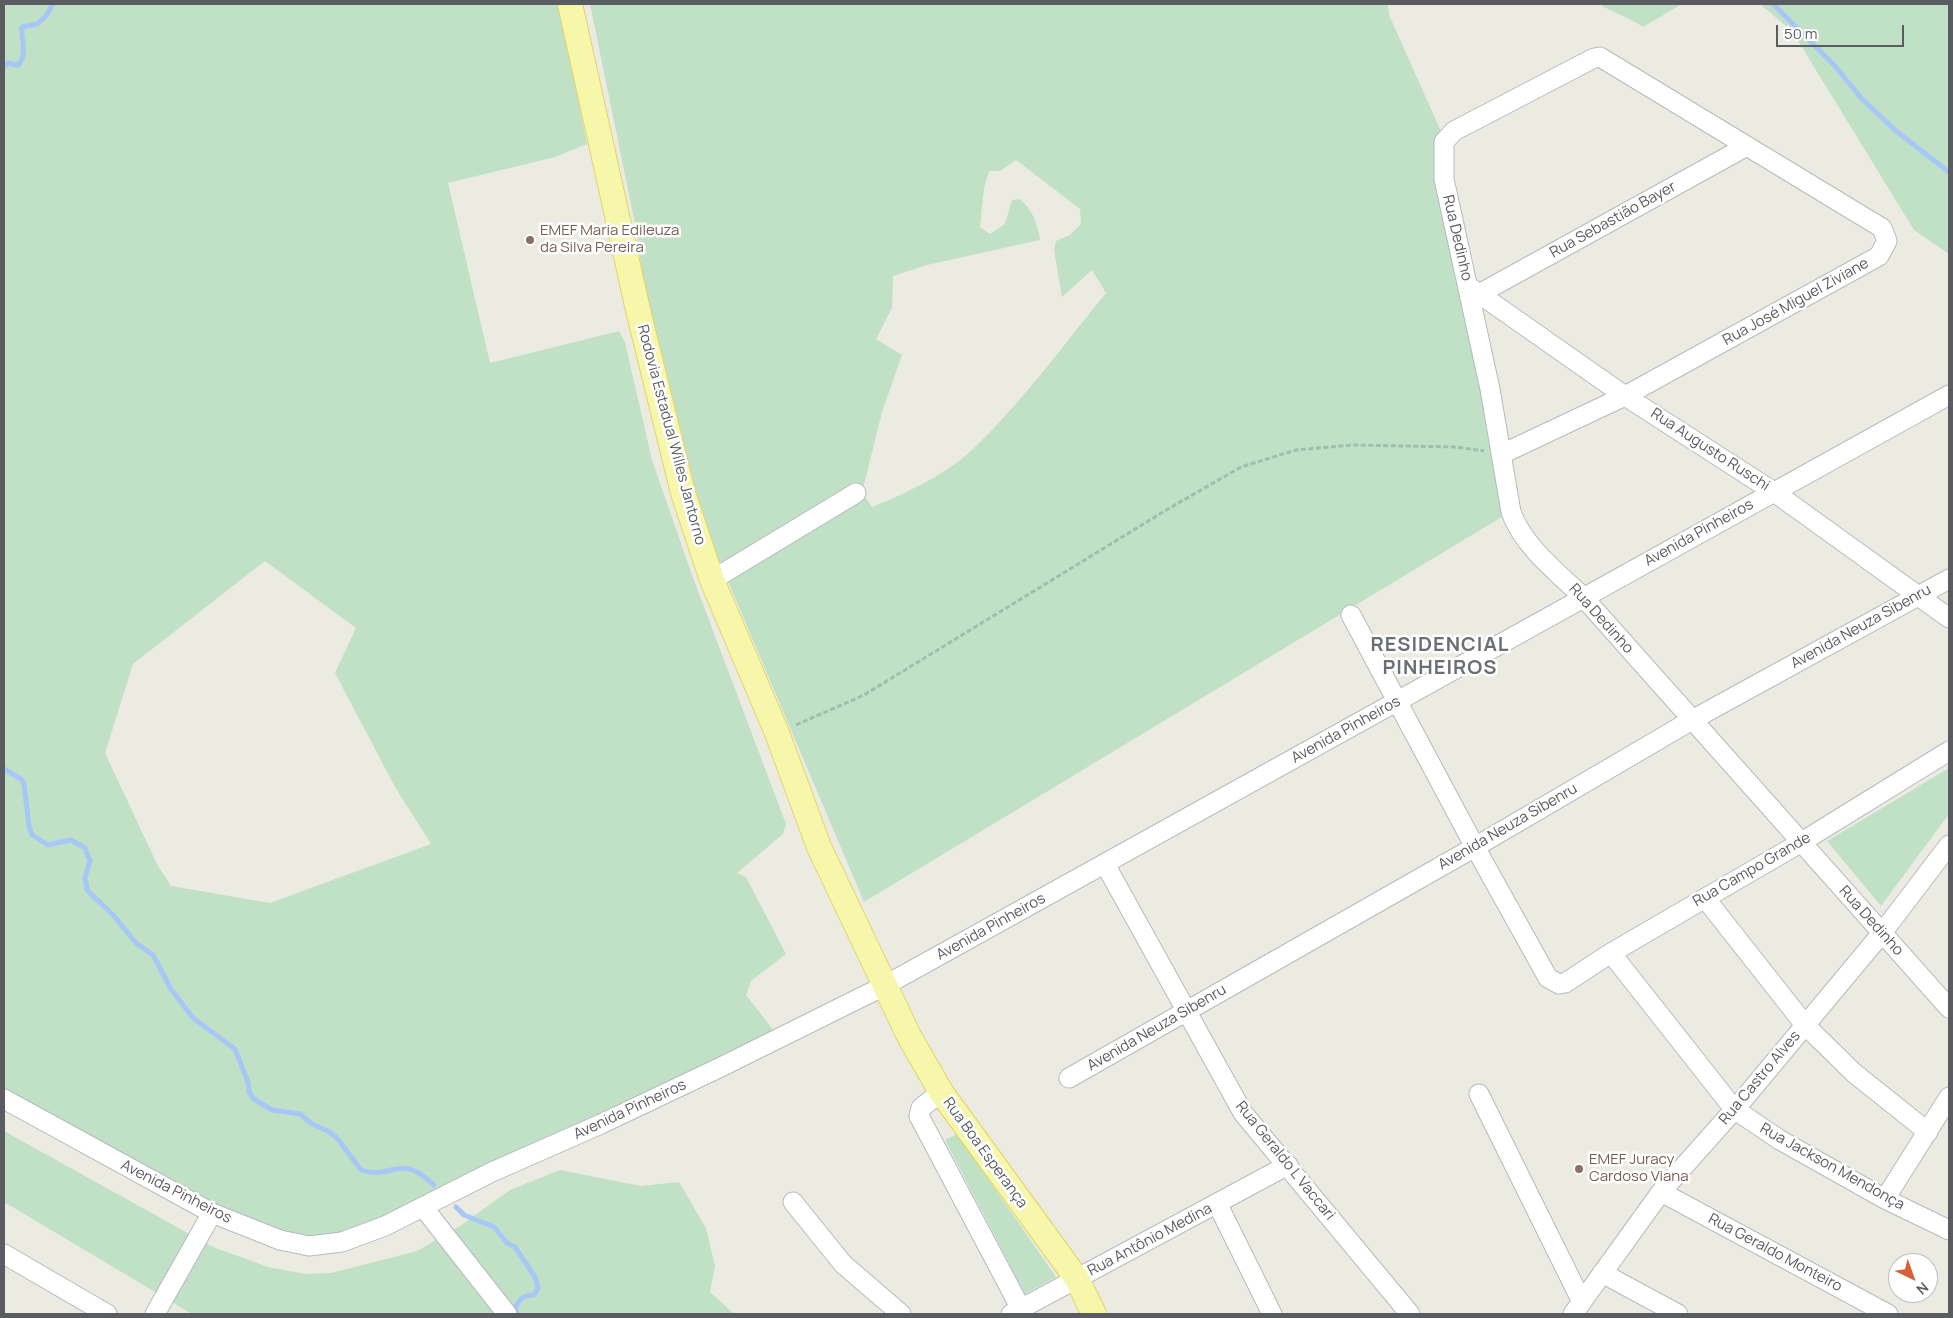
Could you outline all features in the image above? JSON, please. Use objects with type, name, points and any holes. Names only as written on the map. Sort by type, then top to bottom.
[{"type":"main road","name":"Rodovia Estadual Willes Jantorno","points":[[570,4],[638,310],[683,493],[712,580],[777,733],[819,847],[884,986]]},
{"type":"main road","name":"Rua Boa Esperança","points":[[884,986],[941,1092],[1077,1279],[1094,1314]]},
{"type":"street","name":"Rua José Miguel Ziviane","points":[[1446,138],[1454,131],[1594,58],[1606,59],[1882,228],[1887,241],[1885,249],[1879,256],[1625,396],[1502,454]]},
{"type":"street","name":"Rua Dedinho","points":[[1446,138],[1443,150],[1444,179],[1473,290],[1511,512],[1518,528],[1535,549],[1584,598],[1800,843],[1949,1008]]},
{"type":"street","name":"Rua Sebastião Bayer","points":[[1473,290],[1747,146]]},
{"type":"street","name":"Rua Augusto Ruschi","points":[[1473,290],[1625,396],[1774,492],[1949,618]]},
{"type":"street","name":"Avenida Pinheiros","points":[[4,1099],[212,1213],[280,1240],[309,1246],[342,1242],[385,1226],[492,1172],[601,1124],[884,986],[1949,395]]},
{"type":"street","points":[[712,580],[856,493]]},
{"type":"street","name":"Avenida Neuza Sibenru","points":[[1069,1078],[1475,848],[1692,720],[1949,579]]},
{"type":"street","points":[[1351,615],[1475,848]]},
{"type":"street","name":"Rua Campo Grande","points":[[1475,848],[1548,978],[1554,983],[1565,983],[1611,953],[1800,843],[1949,751]]},
{"type":"street","name":"Rua Castro Alves","points":[[1578,1308],[1661,1192],[1882,934],[1949,845]]},
{"type":"street","name":"Rua Geraldo L Vaccari","points":[[1105,864],[1243,1113],[1410,1314]]},
{"type":"street","points":[[1705,898],[1805,1025],[1854,1073],[1928,1132]]},
{"type":"street","name":"Rua Jackson Mendonça","points":[[1611,953],[1734,1109],[1780,1140],[1885,1199],[1949,1230]]},
{"type":"street","points":[[941,1092],[921,1108],[919,1116],[1016,1312]]},
{"type":"street","points":[[1479,1094],[1578,1308]]},
{"type":"street","points":[[1885,1199],[1949,1097]]},
{"type":"street","name":"Rua Antônio Medina","points":[[1016,1312],[1288,1165]]},
{"type":"street","name":"Rua Geraldo Monteiro","points":[[1661,1192],[1888,1314]]},
{"type":"street","points":[[793,1202],[843,1264],[901,1314]]},
{"type":"street","points":[[1217,1203],[1272,1314]]},
{"type":"street","points":[[423,1207],[507,1314]]},
{"type":"street","points":[[155,1314],[212,1213]]},
{"type":"street","points":[[4,1254],[107,1314]]},
{"type":"street","points":[[1602,1273],[1678,1314]]},
{"type":"path","points":[[777,733],[864,695],[1168,509],[1241,467],[1296,450],[1353,445],[1456,447],[1502,454]]},
{"type":"green space","points":[[4,4],[559,4],[587,144],[555,157],[448,183],[490,363],[619,331],[625,342],[652,460],[692,575],[786,824],[783,834],[737,873],[746,877],[786,954],[751,981],[746,995],[774,1031],[732,1050],[646,1100],[447,1201],[324,1240],[269,1231],[116,1160],[4,1094]],"holes":[[[265,561],[356,628],[335,673],[395,787],[431,844],[270,903],[171,886],[158,866],[105,753],[133,664]]]},
{"type":"green space","points":[[590,4],[1388,4],[1389,15],[1444,138],[1468,302],[1505,515],[864,902],[727,579],[718,573],[662,395],[634,219]],"holes":[[[1016,160],[1080,209],[1081,224],[1070,235],[1056,241],[1054,250],[1062,297],[1092,270],[1106,293],[1011,410],[966,456],[927,481],[899,496],[872,507],[862,493],[882,412],[902,355],[876,339],[892,308],[893,276],[927,265],[1040,240],[1034,217],[1020,199],[1012,200],[1005,224],[990,234],[980,227],[984,188],[989,171],[1000,171]]]},
{"type":"green space","points":[[1599,4],[1682,4],[1643,27]]},
{"type":"green space","points":[[1760,4],[1949,4],[1949,254],[1914,230],[1792,31]]},
{"type":"green space","points":[[1949,768],[1949,814],[1881,906],[1827,841]]},
{"type":"green space","points":[[4,1131],[213,1247],[268,1267],[306,1274],[331,1273],[417,1251],[460,1226],[510,1190],[560,1170],[641,1186],[679,1182],[706,1228],[715,1266],[710,1292],[734,1314],[192,1314],[4,1202]]},
{"type":"green space","points":[[957,1134],[1056,1277],[1025,1294],[945,1140]]},
{"type":"waterway","points":[[4,67],[7,63],[18,65],[21,61],[23,56],[22,27],[37,24],[46,16],[53,4]]},
{"type":"waterway","points":[[1773,4],[1834,65],[1862,99],[1896,131],[1949,172]]},
{"type":"waterway","points":[[4,769],[21,779],[24,784],[29,826],[32,835],[48,845],[71,840],[85,848],[90,861],[85,877],[87,890],[113,915],[136,943],[153,955],[171,989],[193,1018],[235,1049],[248,1082],[249,1092],[254,1099],[272,1110],[300,1114],[312,1124],[328,1131],[337,1138],[361,1170],[381,1172],[404,1168],[422,1175],[434,1185]]},
{"type":"waterway","points":[[456,1207],[464,1215],[494,1227],[507,1243],[515,1247],[535,1277],[538,1288],[534,1295],[525,1296],[519,1302],[515,1308],[517,1314]]},
{"type":"place","name":"EMEF Maria Edileuza da Silva Pereira","points":[[530,240]]},
{"type":"place","name":"EMEF Juracy Cardoso Viana","points":[[1579,1169]]},
{"type":"district","name":"RESIDENCIAL PINHEIROS","points":[[1440,656]]}]
